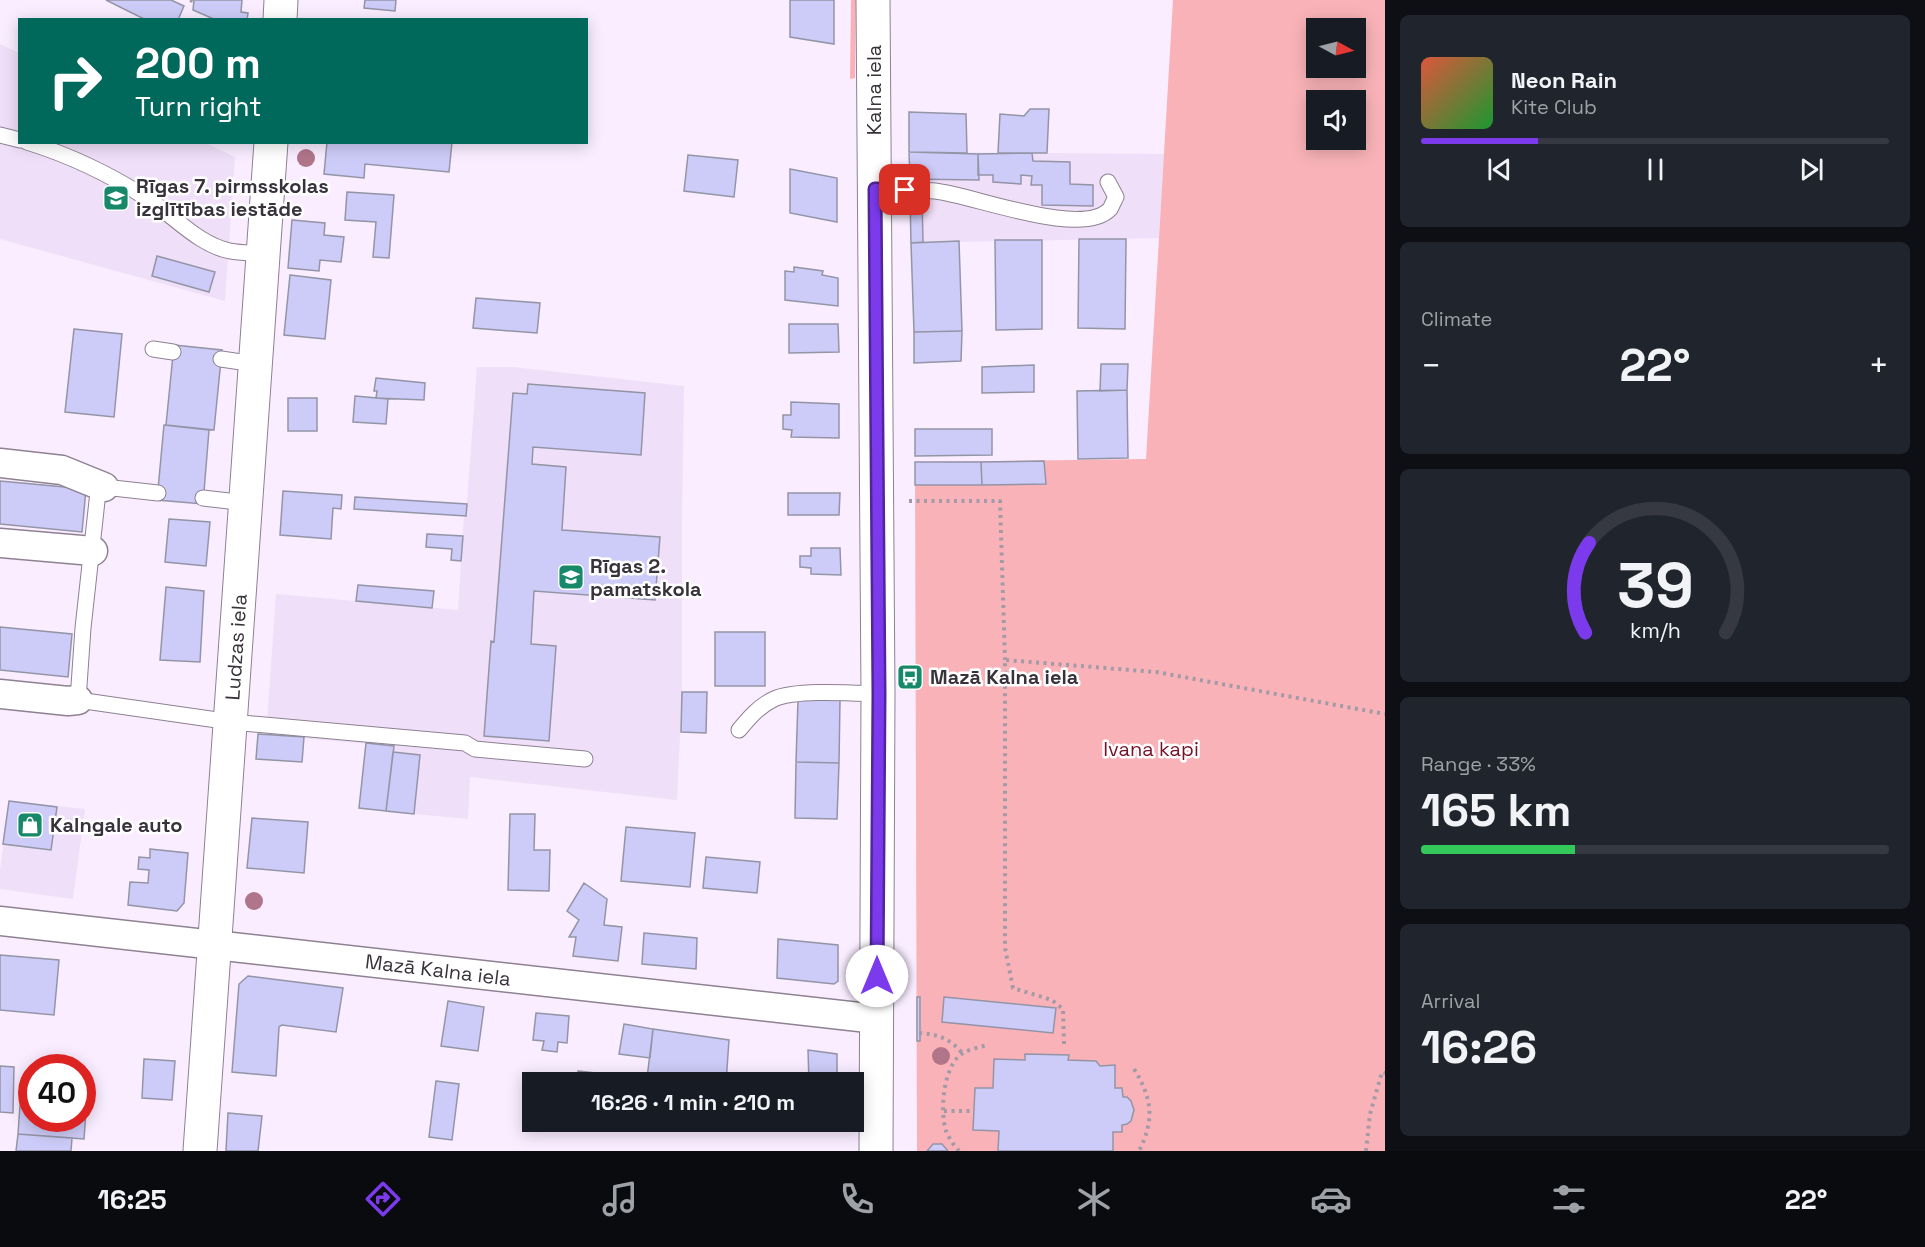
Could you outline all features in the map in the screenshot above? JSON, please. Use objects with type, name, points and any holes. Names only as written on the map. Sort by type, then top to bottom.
[{"type":"street","points":[[280,18],[281,0]]},
{"type":"street","name":"Kalna iela","points":[[873,0],[879,694],[876,1151]]},
{"type":"street","name":"Ludzas iela","points":[[200,1151],[271,144]]},
{"type":"street","points":[[0,463],[62,470],[104,487]]},
{"type":"street","points":[[0,543],[93,551]]},
{"type":"street","points":[[0,694],[78,700]]},
{"type":"street","name":"Mazā Kalna iela","points":[[0,921],[877,1019]]},
{"type":"lane","points":[[0,135],[18,140]]},
{"type":"lane","points":[[32,144],[78,161],[118,181],[150,200],[204,241],[229,250],[262,254]]},
{"type":"lane","points":[[875,189],[935,191],[969,197],[1053,219],[1077,220],[1096,217],[1109,210],[1116,197],[1108,182]]},
{"type":"lane","points":[[153,349],[173,352]]},
{"type":"lane","points":[[221,359],[255,364]]},
{"type":"lane","points":[[158,493],[104,487],[98,492],[83,628],[78,700],[231,722],[465,743],[475,749],[585,759]]},
{"type":"lane","points":[[204,498],[246,503]]},
{"type":"lane","points":[[739,730],[756,711],[775,698],[790,694],[879,694]]},
{"type":"path","points":[[909,501],[1000,501],[1005,660],[1005,948],[1013,988],[1052,1000],[1063,1009],[1064,1044]]},
{"type":"path","points":[[1005,660],[1156,672],[1385,714]]},
{"type":"path","points":[[917,1033],[935,1034],[944,1038],[955,1044],[963,1054]]},
{"type":"path","points":[[959,1151],[946,1132],[943,1096],[956,1059],[987,1045]]},
{"type":"path","points":[[1134,1069],[1146,1088],[1150,1114],[1146,1136],[1139,1151]]},
{"type":"path","points":[[1366,1151],[1370,1114],[1382,1072],[1385,1073]]},
{"type":"path","points":[[944,1111],[974,1112]]},
{"type":"shaded area","name":"Rīgas 7. pirmsskolas izglītības iestāde","points":[[0,44],[18,53],[18,144],[207,144],[235,157],[225,301],[0,239]]},
{"type":"shaded area","points":[[909,152],[1164,154],[1159,238],[911,243]]},
{"type":"shaded area","name":"Rīgas 2. pamatskola","points":[[477,367],[513,367],[684,386],[682,692],[677,800],[470,777],[468,819],[414,814],[420,755],[393,752],[393,746],[266,735],[276,594],[458,610]]},
{"type":"shaded area","points":[[9,801],[85,809],[73,899],[0,889],[0,871]]},
{"type":"green space","points":[[851,0],[856,0],[855,78],[850,79]]},
{"type":"green space","name":"Ivana kapi","points":[[1173,0],[1385,0],[1385,1151],[917,1151],[915,462],[1146,459]]},
{"type":"building","points":[[106,0],[171,0],[184,6],[179,18],[142,18]]},
{"type":"building","points":[[194,0],[242,0],[241,12],[248,13],[247,18],[211,18],[193,10]]},
{"type":"building","points":[[365,0],[396,0],[395,11],[364,8]]},
{"type":"building","points":[[790,0],[834,0],[834,44],[790,37]]},
{"type":"building","points":[[1030,109],[1049,109],[1047,153],[998,153],[1000,114],[1024,116]]},
{"type":"building","points":[[909,112],[966,114],[967,153],[909,152]]},
{"type":"building","points":[[327,144],[452,144],[449,172],[365,164],[364,178],[324,174]]},
{"type":"building","points":[[909,152],[978,154],[979,180],[910,179]]},
{"type":"building","points":[[1032,153],[1033,161],[1070,162],[1070,184],[1093,185],[1093,206],[1042,205],[1042,185],[1031,185],[1032,176],[1021,175],[1021,184],[993,182],[993,175],[978,175],[978,154]]},
{"type":"building","points":[[688,155],[738,160],[734,197],[684,191]]},
{"type":"building","points":[[790,169],[837,178],[837,222],[790,213]]},
{"type":"building","points":[[347,192],[394,195],[389,258],[373,257],[376,222],[345,220]]},
{"type":"building","points":[[910,198],[922,198],[923,242],[911,243]]},
{"type":"building","points":[[292,220],[325,223],[324,235],[344,237],[341,262],[320,260],[319,271],[288,268]]},
{"type":"building","points":[[1079,239],[1126,239],[1125,329],[1078,328]]},
{"type":"building","points":[[995,240],[1042,240],[1042,329],[996,330]]},
{"type":"building","points":[[959,241],[962,331],[914,332],[911,243]]},
{"type":"building","points":[[157,256],[215,272],[209,292],[152,276]]},
{"type":"building","points":[[794,267],[823,271],[822,275],[838,278],[838,306],[785,300],[785,271],[794,272]]},
{"type":"building","points":[[290,275],[331,280],[325,339],[284,335]]},
{"type":"building","points":[[476,298],[540,303],[537,333],[473,328]]},
{"type":"building","points":[[789,324],[838,324],[839,352],[789,353]]},
{"type":"building","points":[[74,329],[122,334],[114,417],[65,412]]},
{"type":"building","points":[[962,331],[961,361],[914,363],[914,332]]},
{"type":"building","points":[[174,345],[222,350],[214,430],[166,425]]},
{"type":"building","points":[[1101,364],[1128,364],[1127,390],[1100,391]]},
{"type":"building","points":[[1034,365],[1034,392],[982,393],[982,367]]},
{"type":"building","points":[[376,378],[425,383],[424,400],[376,398],[377,391],[374,391]]},
{"type":"building","points":[[528,384],[645,393],[641,455],[533,447],[532,464],[566,467],[562,530],[660,537],[655,600],[534,591],[531,644],[556,646],[549,741],[484,736],[491,641],[494,642],[513,393],[527,394]]},
{"type":"building","points":[[1127,390],[1128,458],[1078,459],[1077,391]]},
{"type":"building","points":[[355,396],[388,399],[386,424],[353,422]]},
{"type":"building","points":[[288,398],[317,398],[317,431],[288,431]]},
{"type":"building","points":[[791,402],[839,404],[839,438],[791,437],[792,430],[783,429],[783,415],[791,415]]},
{"type":"building","points":[[164,425],[209,430],[203,504],[157,500]]},
{"type":"building","points":[[915,429],[992,429],[992,455],[915,456]]},
{"type":"building","points":[[1044,461],[1046,484],[982,485],[981,462]]},
{"type":"building","points":[[915,462],[981,462],[982,485],[915,485]]},
{"type":"building","points":[[0,481],[86,489],[82,532],[0,524]]},
{"type":"building","points":[[283,491],[342,495],[341,509],[333,508],[331,539],[280,535]]},
{"type":"building","points":[[788,493],[840,493],[839,515],[788,515]]},
{"type":"building","points":[[355,497],[467,504],[466,516],[354,509]]},
{"type":"building","points":[[169,519],[210,522],[206,566],[165,562]]},
{"type":"building","points":[[427,534],[463,536],[461,561],[451,560],[452,549],[426,547]]},
{"type":"building","points":[[811,548],[840,548],[841,575],[811,574],[811,568],[800,567],[800,556],[811,556]]},
{"type":"building","points":[[358,585],[434,591],[432,608],[356,601]]},
{"type":"building","points":[[166,587],[204,591],[200,662],[160,660]]},
{"type":"building","points":[[0,627],[72,634],[68,677],[0,670]]},
{"type":"building","points":[[715,632],[765,632],[765,686],[715,686]]},
{"type":"building","points":[[682,692],[707,692],[706,733],[681,732]]},
{"type":"building","points":[[798,700],[840,700],[839,763],[796,762]]},
{"type":"building","points":[[258,734],[304,737],[302,762],[256,759]]},
{"type":"building","points":[[366,743],[394,746],[386,811],[359,808]]},
{"type":"building","points":[[393,752],[420,755],[414,814],[386,811]]},
{"type":"building","points":[[796,762],[839,763],[837,819],[795,818]]},
{"type":"building","name":"Kalngale auto","points":[[9,801],[57,807],[51,850],[3,844]]},
{"type":"building","points":[[510,814],[535,814],[534,850],[550,850],[549,891],[508,890]]},
{"type":"building","points":[[252,818],[308,822],[304,873],[247,868]]},
{"type":"building","points":[[626,827],[695,833],[690,887],[621,881]]},
{"type":"building","points":[[150,849],[188,853],[184,903],[177,911],[128,905],[130,882],[148,883],[149,870],[138,869],[139,857],[150,858]]},
{"type":"building","points":[[706,857],[760,862],[757,893],[703,888]]},
{"type":"building","points":[[584,883],[607,899],[604,925],[622,927],[618,961],[573,956],[576,937],[569,937],[579,920],[567,911]]},
{"type":"building","points":[[644,933],[697,938],[696,969],[642,964]]},
{"type":"building","points":[[778,939],[838,945],[838,981],[834,984],[777,978]]},
{"type":"building","points":[[0,955],[59,960],[54,1015],[0,1010]]},
{"type":"building","points":[[248,976],[343,988],[336,1032],[282,1025],[279,1027],[276,1076],[232,1072],[239,984]]},
{"type":"building","points":[[917,997],[920,997],[920,1041],[917,1041]]},
{"type":"building","points":[[944,997],[1056,1008],[1053,1033],[942,1022]]},
{"type":"building","points":[[448,1001],[484,1007],[478,1051],[441,1046]]},
{"type":"building","points":[[536,1013],[569,1016],[567,1043],[558,1042],[557,1052],[542,1050],[544,1041],[533,1040]]},
{"type":"building","points":[[624,1024],[653,1029],[650,1058],[619,1054]]},
{"type":"building","points":[[653,1029],[729,1040],[727,1072],[648,1072]]},
{"type":"building","points":[[808,1050],[837,1054],[837,1072],[809,1072]]},
{"type":"building","points":[[1025,1054],[1069,1055],[1068,1060],[1096,1061],[1100,1066],[1115,1065],[1115,1088],[1122,1088],[1123,1097],[1131,1101],[1134,1110],[1131,1121],[1122,1125],[1122,1132],[1113,1132],[1113,1151],[998,1151],[999,1131],[973,1130],[975,1088],[993,1088],[994,1059],[1025,1060]]},
{"type":"building","points":[[144,1059],[175,1061],[172,1100],[142,1098]]},
{"type":"building","points":[[0,1066],[14,1067],[13,1113],[0,1112]]},
{"type":"building","points":[[436,1081],[459,1084],[452,1140],[429,1137]]},
{"type":"building","points":[[228,1113],[262,1116],[258,1151],[226,1151]]},
{"type":"building","points":[[18,1132],[84,1132],[84,1139],[18,1134]]},
{"type":"building","points":[[18,1134],[72,1138],[71,1151],[16,1151]]},
{"type":"building","points":[[933,1144],[942,1144],[948,1151],[927,1151]]},
{"type":"place","name":"Rīgas 7. pirmsskolas izglītības iestāde","points":[[116,198]]},
{"type":"place","name":"Rīgas 2. pamatskola","points":[[571,577]]},
{"type":"place","name":"Mazā Kalna iela","points":[[910,677]]},
{"type":"place","name":"Kalngale auto","points":[[30,825]]},
{"type":"route","points":[[877,976],[879,694],[875,189],[905,190]]}]
